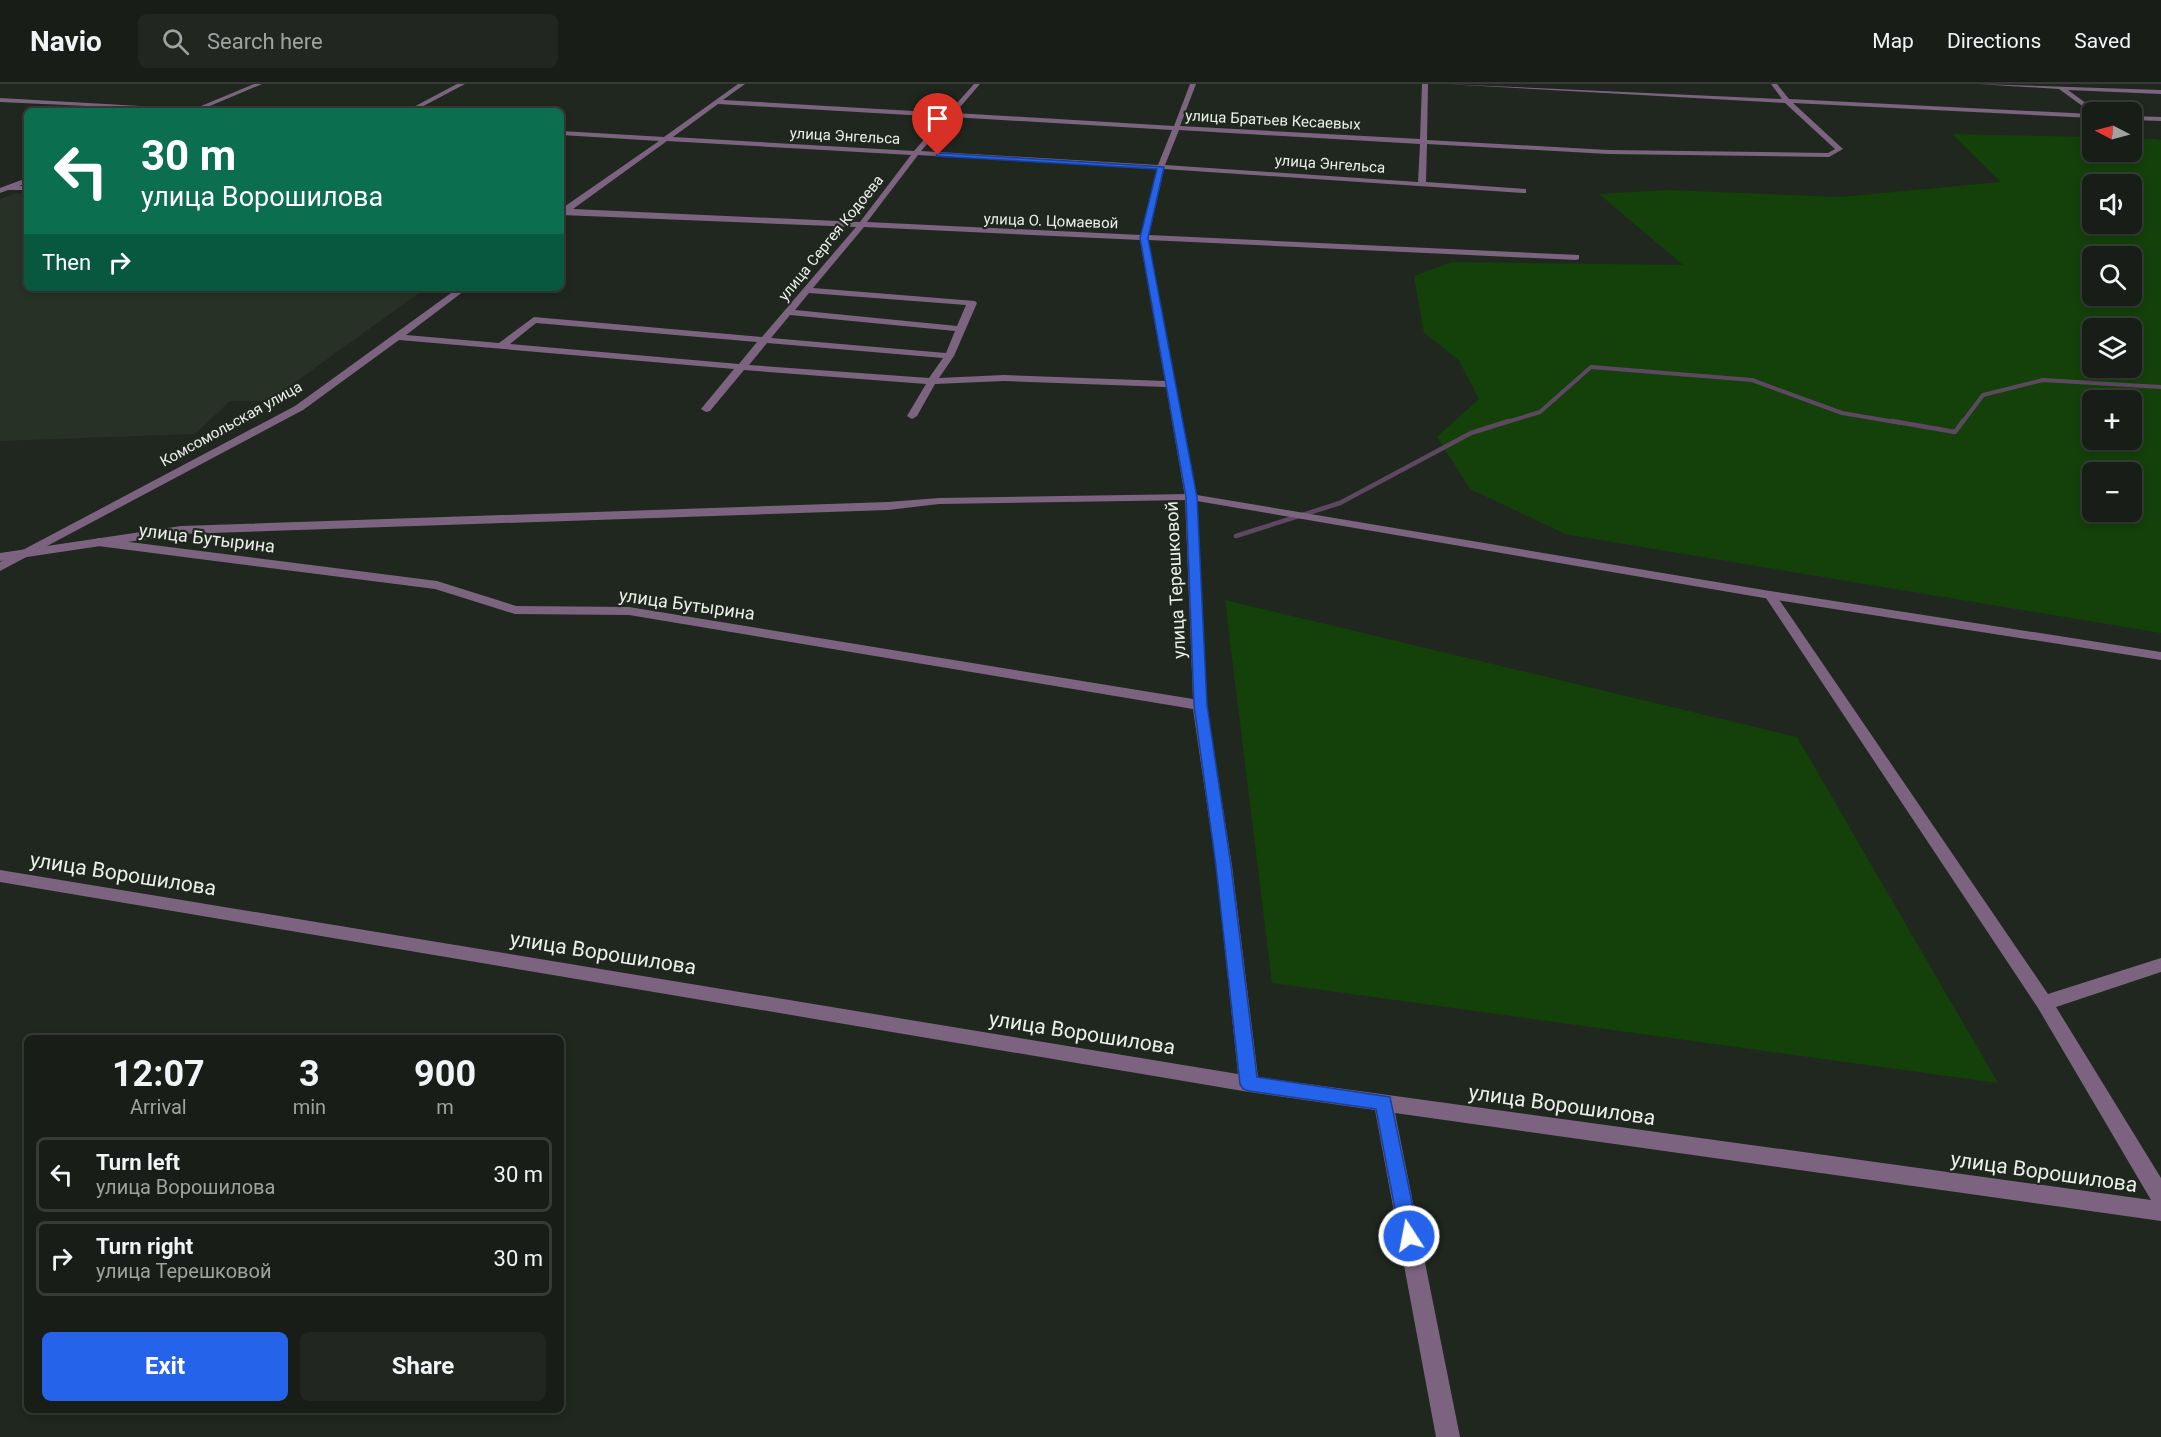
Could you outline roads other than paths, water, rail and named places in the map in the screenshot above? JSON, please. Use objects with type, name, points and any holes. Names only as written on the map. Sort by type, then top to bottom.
[{"type":"street","points":[[199,108],[259,84]]},
{"type":"street","points":[[415,108],[462,84]]},
{"type":"street","points":[[564,211],[742,84]]},
{"type":"street","name":"улица Сергея Кодоева","points":[[706,409],[861,227],[915,154],[952,115],[977,84]]},
{"type":"street","name":"улица Терешковой","points":[[1193,84],[1161,167],[1144,238],[1191,497],[1200,705],[1224,866],[1249,1084]]},
{"type":"street","points":[[1422,184],[1425,84]]},
{"type":"street","points":[[1448,84],[2082,116]]},
{"type":"street","points":[[1774,84],[1787,101]]},
{"type":"street","points":[[1980,84],[2161,92]]},
{"type":"street","points":[[2059,86],[2082,103]]},
{"type":"street","points":[[0,100],[140,108]]},
{"type":"street","name":"улица Братьев Кесаевых","points":[[717,102],[1608,152],[1829,155],[1840,149],[1787,101]]},
{"type":"street","points":[[2142,118],[2161,119]]},
{"type":"street","name":"улица Энгельса","points":[[564,133],[1161,167],[1523,191]]},
{"type":"street","points":[[4,189],[24,181]]},
{"type":"street","points":[[4,189],[24,188]]},
{"type":"street","name":"улица О. Цомаевой","points":[[564,212],[1576,257]]},
{"type":"street","points":[[807,290],[972,303],[949,356],[912,416]]},
{"type":"street","name":"Комсомольская улица","points":[[0,567],[299,408],[460,291]]},
{"type":"street","points":[[788,312],[961,329]]},
{"type":"street","points":[[501,346],[534,320],[949,356]]},
{"type":"street","points":[[398,337],[932,381],[1004,378],[1171,384]]},
{"type":"street","points":[[0,557],[181,530],[888,506],[939,501],[1191,497],[1770,595],[2161,656]]},
{"type":"street","name":"улица Бутырина","points":[[98,542],[437,585],[515,610],[629,611],[1200,705]]},
{"type":"street","points":[[1770,595],[2044,1003],[2161,1197]]},
{"type":"street","name":"улица Ворошилова","points":[[0,876],[1249,1084],[2161,1210]]},
{"type":"street","points":[[2044,1003],[2161,965]]},
{"type":"street","points":[[1383,1102],[1448,1437]]},
{"type":"waterway","points":[[1504,423],[1540,412],[1591,367],[1752,380],[1842,413],[1901,423]]},
{"type":"waterway","points":[[1962,423],[1983,395],[2043,380],[2161,387]]},
{"type":"waterway","points":[[1236,536],[1340,503],[1471,433],[1509,421]]},
{"type":"waterway","points":[[1892,421],[1955,432],[1963,421]]}]
